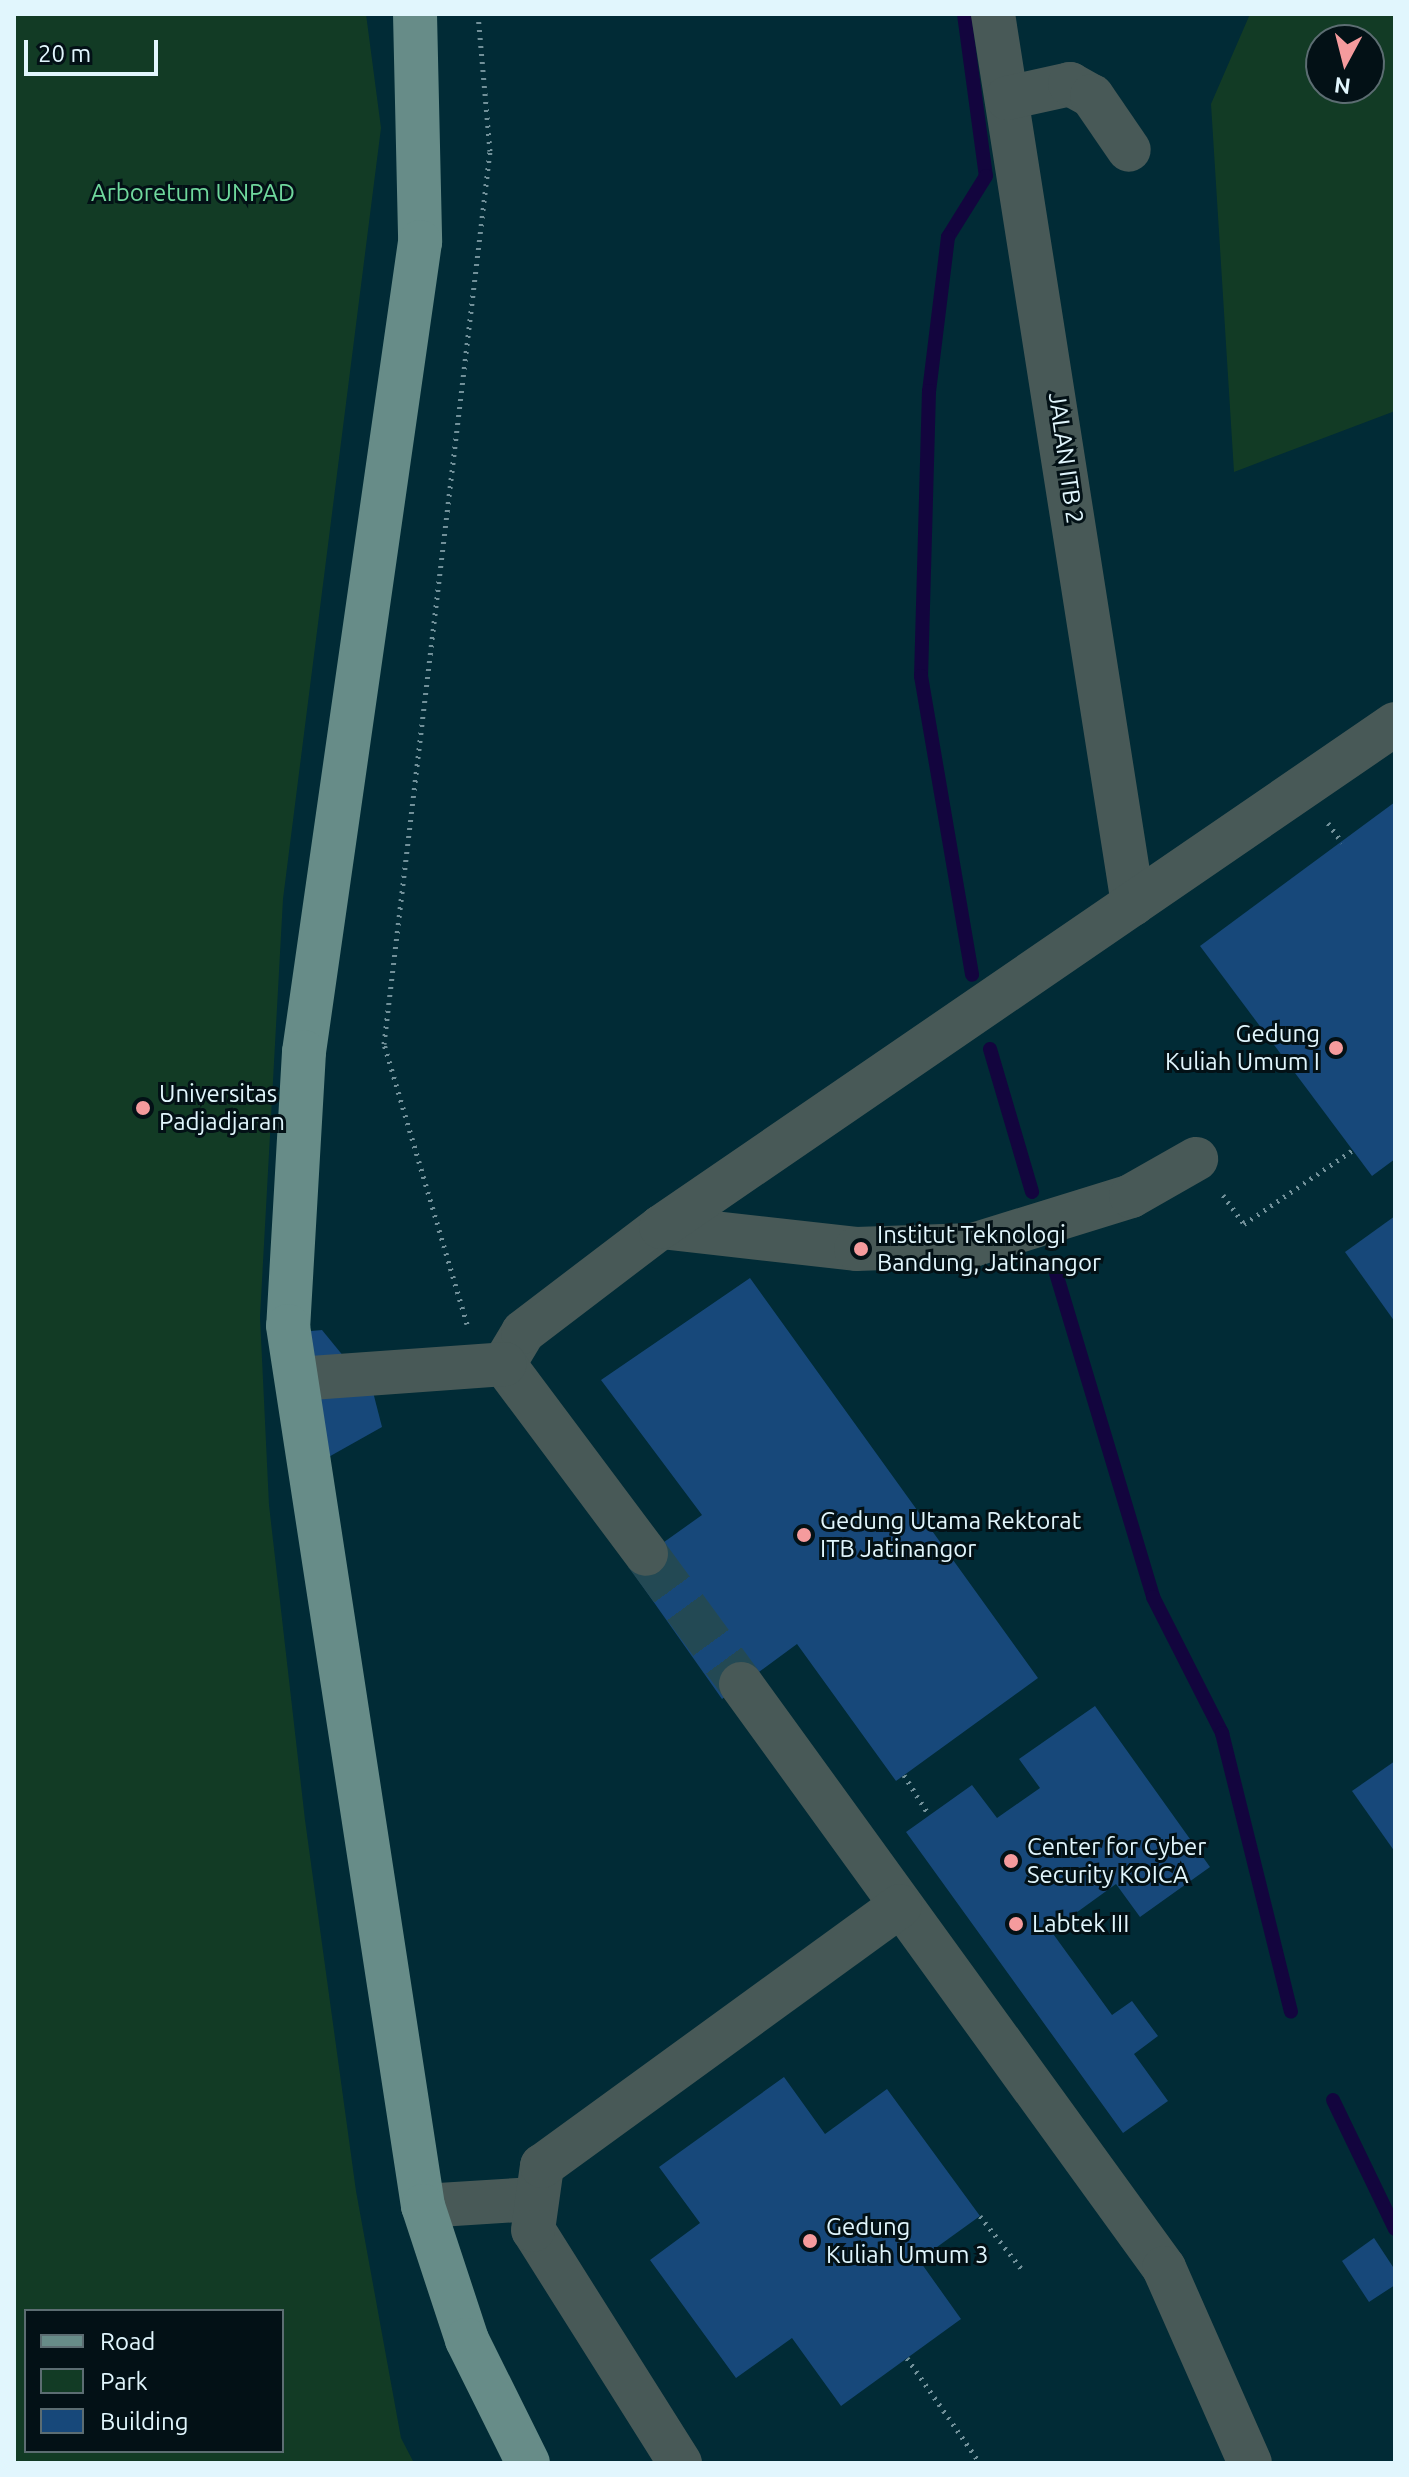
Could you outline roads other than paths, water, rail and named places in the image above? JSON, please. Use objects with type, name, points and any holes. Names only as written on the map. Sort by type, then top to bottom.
[{"type":"main road","points":[[415,14],[420,242],[296,1119],[288,1326],[423,2206],[467,2340],[528,2463]]},
{"type":"lane","name":"JALAN ITB 2","points":[[993,14],[1133,904]]},
{"type":"lane","points":[[1007,98],[1070,84],[1092,96],[1129,150]]},
{"type":"lane","points":[[297,1379],[492,1365],[523,1332],[661,1227],[1395,724]]},
{"type":"lane","points":[[661,1227],[856,1249],[973,1245],[1131,1196],[1196,1159]]},
{"type":"lane","points":[[492,1365],[646,1554]]},
{"type":"lane","points":[[741,1684],[1164,2268],[1250,2463]]},
{"type":"lane","points":[[680,2463],[533,2230],[533,2199],[542,2166],[900,1906]]},
{"type":"lane","points":[[423,2206],[533,2199]]},
{"type":"waterway","points":[[964,14],[986,176],[948,237],[929,391],[921,676],[972,975]]},
{"type":"waterway","points":[[990,1049],[1032,1192]]},
{"type":"waterway","points":[[1053,1263],[1153,1597],[1222,1733],[1291,2012]]},
{"type":"waterway","points":[[1333,2100],[1395,2229]]},
{"type":"tunnel","points":[[646,1554],[741,1684]]},
{"type":"place","name":"Gedung Kuliah Umum I","points":[[1336,1048]]},
{"type":"place","name":"Universitas Padjadjaran","points":[[143,1108]]},
{"type":"place","name":"Institut Teknologi Bandung, Jatinangor","points":[[861,1249]]},
{"type":"place","name":"Gedung Utama Rektorat ITB Jatinangor","points":[[804,1535]]},
{"type":"place","name":"Center for Cyber Security KOICA","points":[[1011,1861]]},
{"type":"place","name":"Labtek III","points":[[1016,1924]]},
{"type":"place","name":"Gedung Kuliah Umum 3","points":[[810,2241]]},
{"type":"park label","name":"Arboretum UNPAD","points":[[193,193]]}]
